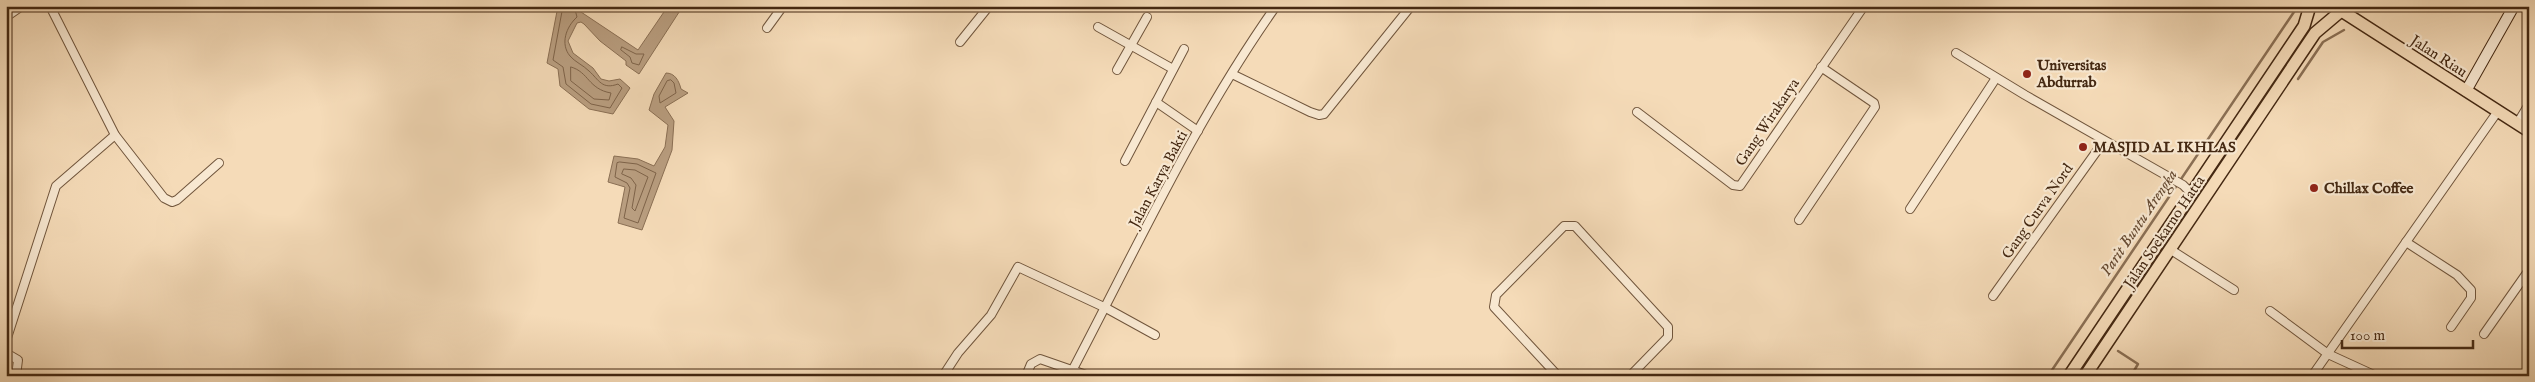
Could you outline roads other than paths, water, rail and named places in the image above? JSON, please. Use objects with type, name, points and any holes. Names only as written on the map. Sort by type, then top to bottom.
[{"type":"main road","name":"Jalan Soekarno Hatta","points":[[2069,376],[2118,306],[2304,26],[2310,6]]},
{"type":"main road","name":"Jalan Soekarno Hatta","points":[[2086,376],[2315,33],[2337,9]]},
{"type":"main road","name":"Jalan Riau","points":[[2337,9],[2529,131]]},
{"type":"street","points":[[6,17],[22,6]]},
{"type":"street","points":[[50,6],[115,136],[168,201],[177,200],[219,163]]},
{"type":"street","points":[[767,28],[783,6]]},
{"type":"street","points":[[960,42],[990,6]]},
{"type":"street","name":"Jalan Karya Bakti","points":[[1073,370],[1198,131],[1276,6]]},
{"type":"street","points":[[1232,74],[1310,112],[1319,115],[1324,114],[1411,6]]},
{"type":"street","name":"Gang Wirakarya","points":[[1637,112],[1733,185],[1740,186],[1864,6]]},
{"type":"street","points":[[2466,91],[2514,6]]},
{"type":"street","points":[[1117,70],[1147,17]]},
{"type":"street","points":[[1098,27],[1173,70]]},
{"type":"street","points":[[1125,162],[1184,49]]},
{"type":"street","points":[[1956,54],[2183,185],[2192,193]]},
{"type":"street","points":[[1799,220],[1875,107],[1874,104],[1821,67]]},
{"type":"street","points":[[1910,209],[1996,78]]},
{"type":"street","points":[[1156,102],[1198,131]]},
{"type":"street","points":[[2517,124],[2529,104]]},
{"type":"street","points":[[2312,376],[2498,112]]},
{"type":"street","points":[[6,341],[56,186],[115,136]]},
{"type":"street","name":"Gang Curva Nord","points":[[1993,296],[2104,140]]},
{"type":"street","points":[[1558,376],[1494,307],[1494,301],[1496,295],[1564,226],[1568,225],[1575,226],[1668,327],[1668,337],[1630,376]]},
{"type":"street","points":[[2406,242],[2457,275],[2471,290],[2471,298],[2451,327]]},
{"type":"street","points":[[2171,250],[2234,290]]},
{"type":"street","points":[[943,376],[958,353],[992,315],[1018,267],[1106,308],[1155,335]]},
{"type":"street","points":[[2484,334],[2529,270]]},
{"type":"street","points":[[2270,311],[2328,354],[2376,376]]},
{"type":"street","points":[[6,353],[18,360],[16,376]]},
{"type":"street","points":[[1026,376],[1032,364],[1040,359],[1089,376]]},
{"type":"water","points":[[558,6],[580,6],[578,10],[638,50],[668,6],[683,6],[639,74],[626,65],[626,61],[600,41],[584,24],[581,22],[577,23],[568,41],[573,53],[593,68],[601,79],[609,81],[620,79],[630,88],[613,114],[589,109],[560,86],[558,69],[547,63]]},
{"type":"water","points":[[666,73],[674,76],[678,80],[681,89],[688,93],[665,107],[674,121],[672,150],[642,230],[618,223],[625,187],[608,182],[614,156],[638,159],[654,166],[665,147],[668,125],[649,110],[654,94]]},
{"type":"waterway","name":"Parit Buntu Arengka","points":[[2048,376],[2298,6]]},
{"type":"waterway","points":[[2298,79],[2323,42],[2344,30]]},
{"type":"waterway","points":[[2118,351],[2138,364],[2131,376]]},
{"type":"place","name":"Universitas Abdurrab","points":[[2027,74]]},
{"type":"place","name":"MASJID AL IKHLAS","points":[[2083,147]]},
{"type":"place","name":"Chillax Coffee","points":[[2314,188]]}]
